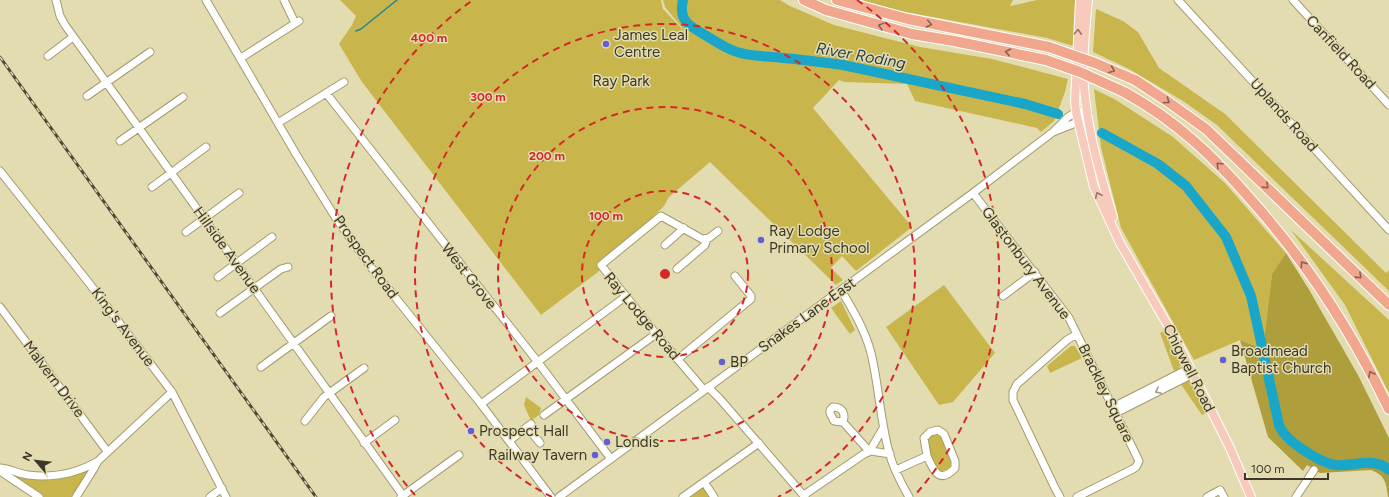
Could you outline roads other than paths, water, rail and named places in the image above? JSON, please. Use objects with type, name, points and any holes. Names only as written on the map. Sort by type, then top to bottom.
[{"type":"highway","points":[[804,0],[826,10],[912,34],[1046,60],[1080,72],[1124,92],[1167,118],[1197,142],[1229,174],[1266,216],[1294,252],[1324,294],[1354,342],[1389,409]]},
{"type":"highway","points":[[837,0],[908,20],[1049,47],[1095,62],[1135,80],[1206,129],[1389,305]]},
{"type":"main road","name":"Chigwell Road","points":[[1080,0],[1075,95],[1076,112],[1094,187],[1120,243],[1174,336],[1230,448],[1250,497]]},
{"type":"main road","name":"Chigwell Road","points":[[1088,0],[1083,65],[1088,114],[1099,171],[1120,243]]},
{"type":"street","name":"Hillside Avenue","points":[[56,0],[60,16],[73,37],[402,497]]},
{"type":"street","name":"Prospect Road","points":[[206,0],[318,190],[351,240],[509,441],[550,497]]},
{"type":"street","points":[[241,58],[297,22],[284,0]]},
{"type":"street","name":"Uplands Road","points":[[1178,0],[1389,230]]},
{"type":"street","name":"Canfield Road","points":[[1293,0],[1389,105]]},
{"type":"street","points":[[48,56],[73,37]]},
{"type":"street","points":[[87,96],[150,52]]},
{"type":"street","points":[[278,123],[344,82]]},
{"type":"street","name":"West Grove","points":[[326,93],[537,361],[611,459]]},
{"type":"street","points":[[120,141],[183,97]]},
{"type":"street","points":[[1076,112],[1082,111],[1088,114],[1078,122]]},
{"type":"street","name":"Snakes Lane East","points":[[559,497],[973,193],[1053,132],[1068,117],[1076,112]]},
{"type":"street","name":"Snakes Lane East","points":[[1053,132],[1078,122]]},
{"type":"street","points":[[152,186],[206,147]]},
{"type":"street","name":"King's Avenue","points":[[0,171],[89,283],[172,392],[226,497]]},
{"type":"street","points":[[186,232],[239,193]]},
{"type":"street","name":"Glastonbury Avenue","points":[[973,193],[1069,318],[1077,334]]},
{"type":"street","name":"Ray Lodge Road","points":[[703,239],[661,216],[602,264],[602,267],[625,297],[678,359],[758,443],[804,496]]},
{"type":"street","points":[[665,245],[684,228]]},
{"type":"street","points":[[677,269],[705,245],[706,242],[703,239],[709,238],[718,231]]},
{"type":"street","points":[[218,277],[272,237]]},
{"type":"street","points":[[220,313],[281,269],[288,268]]},
{"type":"street","points":[[1003,296],[1035,272]]},
{"type":"street","points":[[678,359],[751,299],[751,296],[735,276]]},
{"type":"street","points":[[840,290],[862,328],[871,353],[884,429],[890,454],[907,496]]},
{"type":"street","points":[[480,404],[625,297]]},
{"type":"street","name":"Malvern Drive","points":[[0,307],[107,451]]},
{"type":"street","points":[[261,367],[331,316]]},
{"type":"street","points":[[544,415],[656,334]]},
{"type":"street","name":"Brackley Square","points":[[1060,497],[1013,400],[1013,392],[1020,381],[1077,334],[1140,461],[1133,469],[1077,497]]},
{"type":"street","points":[[305,421],[324,397],[364,368]]},
{"type":"street","points":[[1114,410],[1191,371]]},
{"type":"street","points":[[76,497],[98,461],[107,451],[172,392]]},
{"type":"street","points":[[364,443],[396,420]]},
{"type":"street","points":[[843,422],[870,451],[890,454]]},
{"type":"street","points":[[509,441],[529,425],[540,443]]},
{"type":"street","points":[[804,496],[870,451],[884,429]]},
{"type":"street","points":[[935,431],[942,432],[955,461],[955,468],[943,475],[938,474],[934,471],[927,456],[924,442],[926,434],[935,431]]},
{"type":"street","points":[[683,497],[758,443]]},
{"type":"street","points":[[402,497],[459,455]]},
{"type":"street","points":[[896,470],[927,456]]},
{"type":"street","points":[[0,469],[27,475],[62,475],[79,470],[98,461]]},
{"type":"street","points":[[0,469],[39,497]]},
{"type":"street","points":[[1296,497],[1314,470]]},
{"type":"street","points":[[704,482],[714,497]]},
{"type":"street","points":[[1207,497],[1219,487],[1224,497]]},
{"type":"street","points":[[210,497],[222,488]]},
{"type":"waterway","points":[[356,31],[361,29],[397,0]]},
{"type":"waterway","name":"River Roding","points":[[683,0],[682,13],[686,22],[694,29],[721,45],[737,52],[750,55],[843,65],[1025,104],[1058,114]]},
{"type":"waterway","name":"River Roding","points":[[1102,133],[1158,164],[1186,186],[1226,237],[1251,296],[1279,425],[1282,431],[1303,450],[1328,463],[1335,465],[1370,463],[1383,466],[1389,470]]},
{"type":"railway","points":[[0,57],[316,497]]},
{"type":"place","name":"James Leal Centre","points":[[606,44]]},
{"type":"place","name":"Ray Lodge Primary School","points":[[761,240]]},
{"type":"place","name":"Broadmead Baptist Church","points":[[1223,360]]},
{"type":"place","name":"BP","points":[[722,362]]},
{"type":"place","name":"Prospect Hall","points":[[471,431]]},
{"type":"place","name":"Londis","points":[[607,442]]},
{"type":"place","name":"Railway Tavern","points":[[595,455]]},
{"type":"park label","name":"Ray Park","points":[[621,81]]}]
